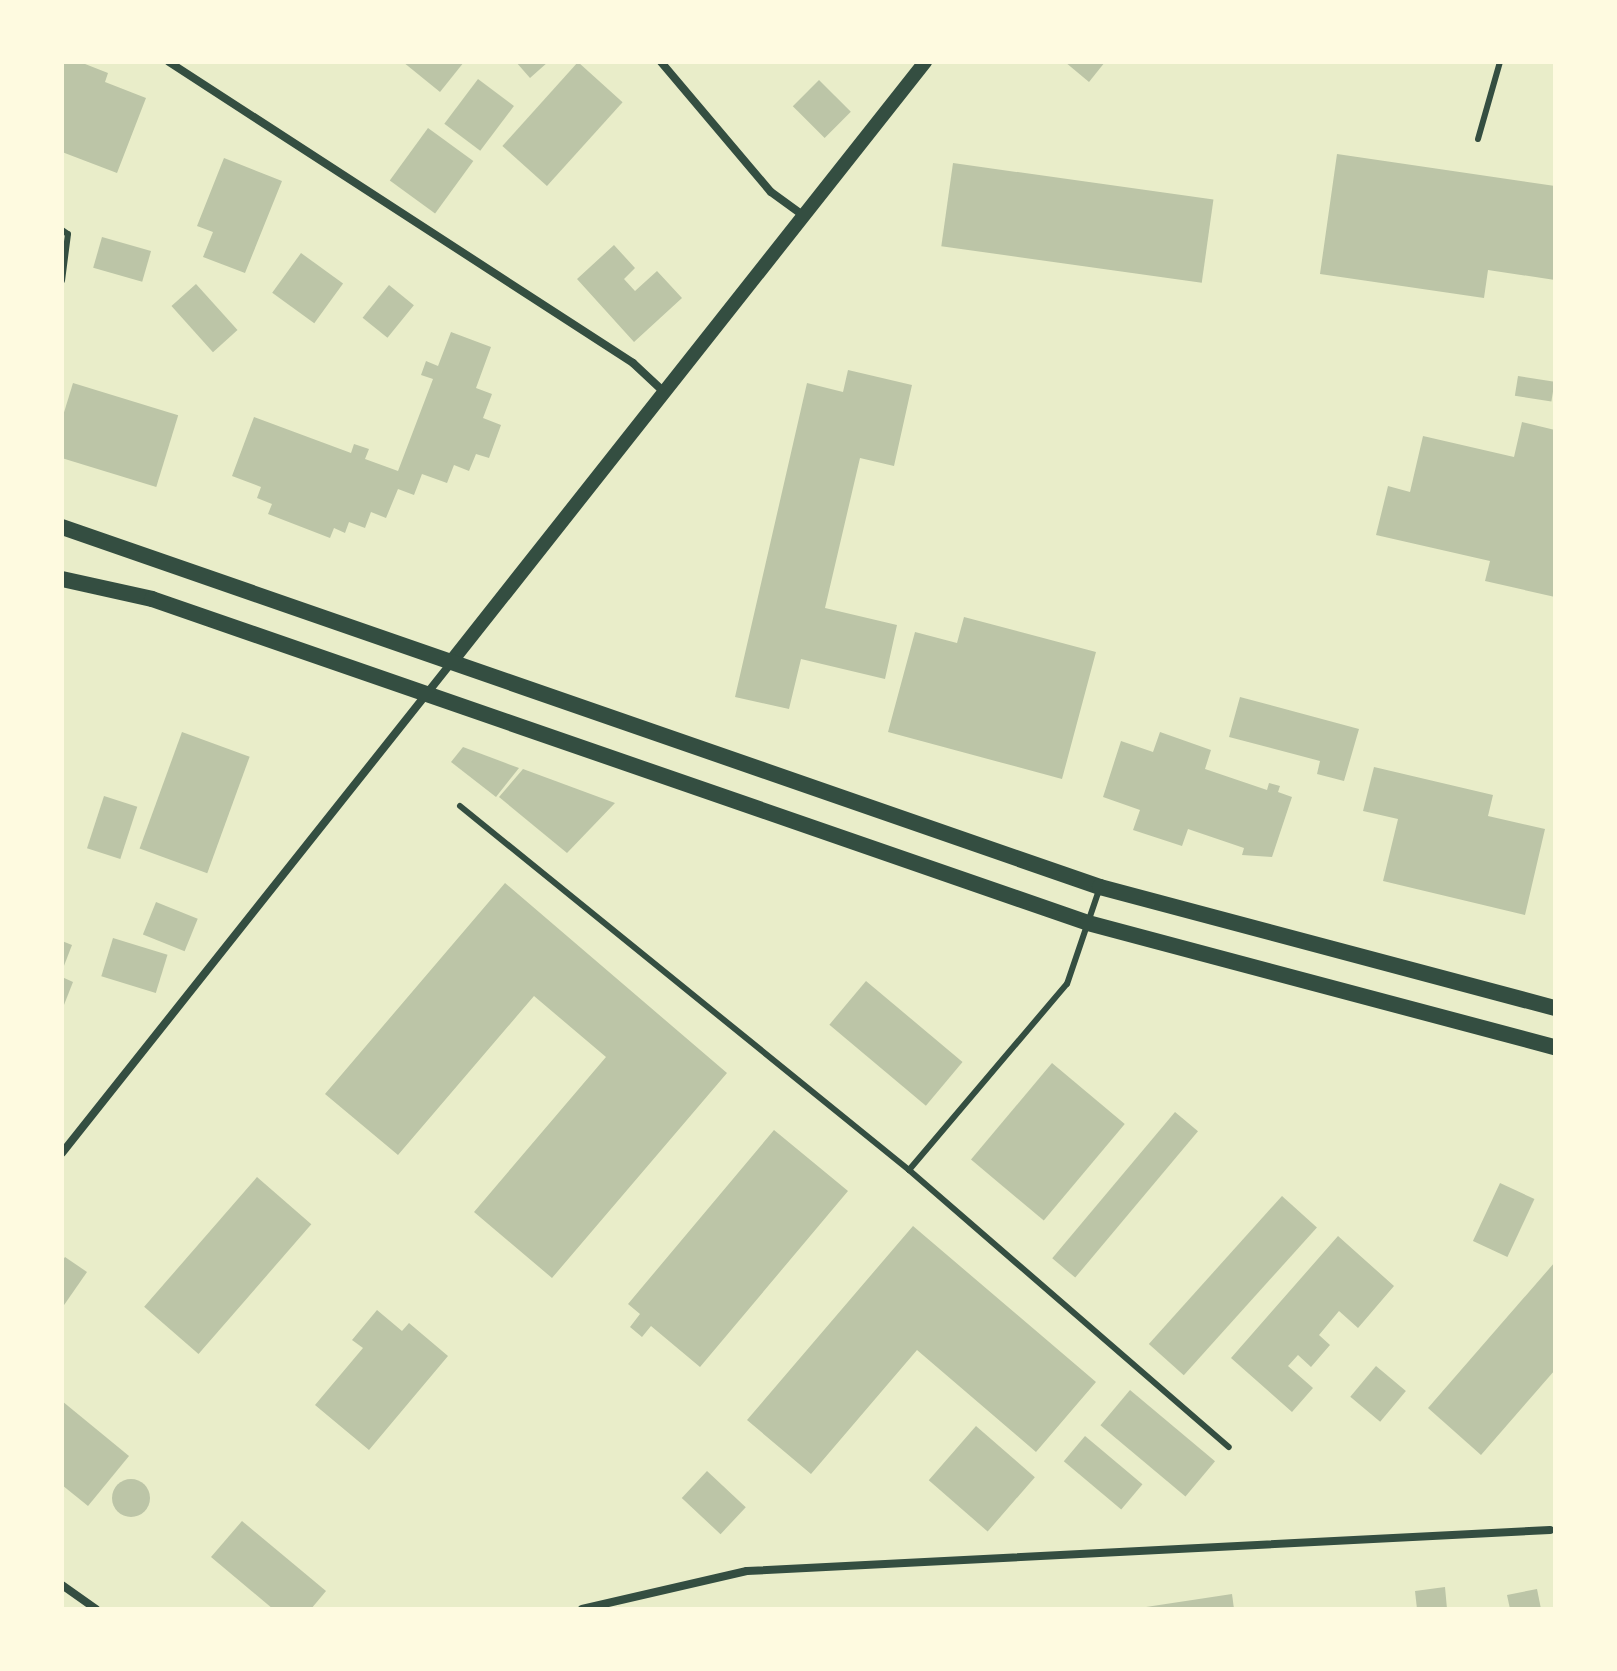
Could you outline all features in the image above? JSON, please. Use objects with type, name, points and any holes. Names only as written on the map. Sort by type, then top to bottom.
[{"type":"main road","points":[[62,527],[1100,887],[1555,1008]]},
{"type":"main road","points":[[62,579],[152,599],[1088,923],[1555,1047]]},
{"type":"street","points":[[169,62],[633,363],[663,391]]},
{"type":"street","points":[[661,62],[771,192],[801,214]]},
{"type":"street","points":[[62,1153],[801,214],[925,62]]},
{"type":"street","points":[[582,1609],[747,1571],[1550,1530]]},
{"type":"street","points":[[62,1585],[96,1609]]},
{"type":"lane","points":[[1478,139],[1500,62]]},
{"type":"lane","points":[[62,230],[68,234],[62,281]]},
{"type":"lane","points":[[460,806],[909,1170],[1229,1447]]},
{"type":"lane","points":[[909,1170],[1067,984],[1100,887]]},
{"type":"building","points":[[80,62],[108,73],[105,82],[146,98],[117,173],[62,152],[62,64]]},
{"type":"building","points":[[403,62],[464,62],[440,92]]},
{"type":"building","points":[[516,62],[548,62],[530,78]]},
{"type":"building","points":[[578,62],[623,102],[547,186],[502,146]]},
{"type":"building","points":[[1065,62],[1105,62],[1089,82]]},
{"type":"building","points":[[478,79],[514,106],[480,151],[444,124]]},
{"type":"building","points":[[819,80],[851,112],[825,138],[793,106]]},
{"type":"building","points":[[428,128],[473,161],[435,214],[390,181]]},
{"type":"building","points":[[1337,154],[1555,186],[1555,280],[1488,270],[1484,298],[1320,274]]},
{"type":"building","points":[[224,158],[282,181],[245,273],[203,257],[213,232],[197,226]]},
{"type":"building","points":[[953,163],[1213,200],[1202,283],[941,246]]},
{"type":"building","points":[[102,237],[151,251],[142,282],[93,268]]},
{"type":"building","points":[[614,245],[635,268],[624,279],[635,291],[657,271],[682,298],[634,342],[577,279]]},
{"type":"building","points":[[301,253],[343,284],[314,323],[272,293]]},
{"type":"building","points":[[196,284],[237,330],[213,352],[171,306]]},
{"type":"building","points":[[389,285],[414,305],[387,338],[363,318]]},
{"type":"building","points":[[451,332],[491,347],[476,388],[492,394],[483,418],[501,425],[489,458],[476,454],[469,471],[454,465],[447,483],[422,474],[414,495],[398,489],[386,518],[371,512],[365,528],[349,522],[345,533],[334,528],[330,538],[268,514],[272,504],[257,498],[261,487],[232,476],[254,417],[351,453],[354,444],[369,449],[365,459],[398,471],[433,379],[421,375],[426,361],[438,366]]},
{"type":"building","points":[[848,370],[912,385],[894,466],[860,458],[825,608],[897,625],[885,679],[801,659],[789,709],[735,697],[807,383],[843,392]]},
{"type":"building","points":[[1518,376],[1555,382],[1551,402],[1515,396]]},
{"type":"building","points":[[73,383],[178,415],[156,487],[62,458],[62,419]]},
{"type":"building","points":[[1522,422],[1555,430],[1555,597],[1485,581],[1490,561],[1376,535],[1388,486],[1410,492],[1423,436],[1514,457]]},
{"type":"building","points":[[964,617],[1096,652],[1062,779],[888,732],[915,632],[957,643]]},
{"type":"building","points":[[1240,697],[1359,729],[1344,781],[1317,774],[1320,761],[1229,737]]},
{"type":"building","points":[[182,732],[250,757],[207,873],[140,849]]},
{"type":"building","points":[[1160,732],[1211,750],[1205,769],[1267,790],[1269,783],[1280,786],[1278,792],[1292,797],[1272,857],[1242,855],[1244,848],[1188,829],[1182,846],[1133,830],[1140,810],[1103,797],[1121,741],[1153,752]]},
{"type":"building","points":[[463,747],[519,768],[496,797],[451,762]]},
{"type":"building","points":[[1374,767],[1493,795],[1488,816],[1545,829],[1525,915],[1383,881],[1398,819],[1363,811]]},
{"type":"building","points":[[523,769],[615,803],[567,853],[499,797]]},
{"type":"building","points":[[104,796],[137,807],[120,859],[87,848]]},
{"type":"building","points":[[505,883],[727,1073],[552,1278],[474,1212],[606,1057],[534,996],[398,1155],[325,1094]]},
{"type":"building","points":[[156,902],[198,919],[185,951],[143,934]]},
{"type":"building","points":[[113,938],[168,955],[156,993],[101,976]]},
{"type":"building","points":[[62,941],[72,945],[62,971]]},
{"type":"building","points":[[62,977],[73,982],[62,1010]]},
{"type":"building","points":[[866,981],[963,1062],[926,1106],[829,1025]]},
{"type":"building","points":[[1052,1063],[1125,1124],[1044,1221],[971,1160]]},
{"type":"building","points":[[1175,1112],[1198,1131],[1075,1278],[1052,1258]]},
{"type":"building","points":[[774,1130],[848,1191],[700,1367],[651,1326],[642,1337],[630,1327],[640,1314],[628,1304]]},
{"type":"building","points":[[257,1177],[311,1224],[198,1354],[144,1307]]},
{"type":"building","points":[[1500,1183],[1534,1199],[1507,1257],[1473,1241]]},
{"type":"building","points":[[1282,1196],[1317,1227],[1184,1375],[1149,1344]]},
{"type":"building","points":[[913,1226],[1096,1382],[1036,1452],[917,1350],[811,1474],[747,1420]]},
{"type":"building","points":[[1338,1236],[1394,1286],[1358,1328],[1339,1311],[1319,1335],[1330,1345],[1311,1367],[1298,1355],[1288,1366],[1313,1388],[1292,1412],[1231,1358]]},
{"type":"building","points":[[65,1257],[87,1272],[62,1308],[62,1261]]},
{"type":"building","points":[[1555,1262],[1555,1370],[1481,1455],[1428,1408]]},
{"type":"building","points":[[377,1310],[402,1331],[409,1323],[448,1356],[369,1450],[315,1405],[363,1348],[352,1340]]},
{"type":"building","points":[[1376,1366],[1406,1391],[1380,1422],[1350,1397]]},
{"type":"building","points":[[1130,1390],[1215,1461],[1185,1497],[1100,1425]]},
{"type":"building","points":[[62,1401],[129,1456],[88,1506],[62,1485]]},
{"type":"building","points":[[976,1426],[1035,1477],[988,1532],[929,1480]]},
{"type":"building","points":[[1085,1436],[1142,1484],[1121,1509],[1064,1461]]},
{"type":"building","points":[[707,1471],[746,1507],[721,1534],[682,1498]]},
{"type":"building","points":[[131,1479],[144,1485],[150,1498],[144,1511],[131,1517],[118,1511],[112,1498],[118,1485]]},
{"type":"building","points":[[242,1521],[326,1591],[311,1609],[273,1609],[211,1557]]},
{"type":"building","points":[[1445,1587],[1447,1609],[1417,1609],[1415,1591]]},
{"type":"building","points":[[1537,1589],[1541,1609],[1510,1609],[1507,1595]]},
{"type":"building","points":[[1232,1594],[1234,1609],[1146,1609],[1146,1607]]}]
